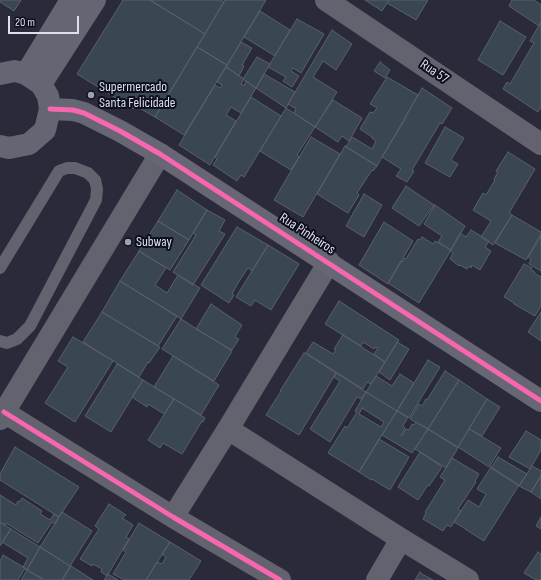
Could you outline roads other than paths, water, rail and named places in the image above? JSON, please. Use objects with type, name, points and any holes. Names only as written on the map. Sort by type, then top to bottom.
[{"type":"main road","points":[[16,73],[71,0]]},
{"type":"main road","points":[[16,73],[95,0]]},
{"type":"main road","points":[[3,153],[30,144],[45,130],[50,109],[48,96],[16,73]]},
{"type":"street","name":"Rua 57","points":[[326,0],[541,144]]},
{"type":"street","name":"Rua Pinheiros","points":[[50,109],[73,110],[84,113],[120,131],[160,154],[329,262],[541,401]]},
{"type":"street","points":[[160,154],[2,416],[280,580]]},
{"type":"street","points":[[173,517],[329,262]]},
{"type":"street","points":[[228,429],[468,580]]},
{"type":"street","points":[[377,580],[401,538]]},
{"type":"lane","points":[[0,268],[59,171],[67,168],[75,168],[88,173],[95,180],[97,189],[96,200],[30,326],[17,339],[7,343],[0,341]]},
{"type":"place","name":"Supermercado Santa Felicidade","points":[[91,95]]},
{"type":"place","name":"Subway","points":[[128,242]]}]
